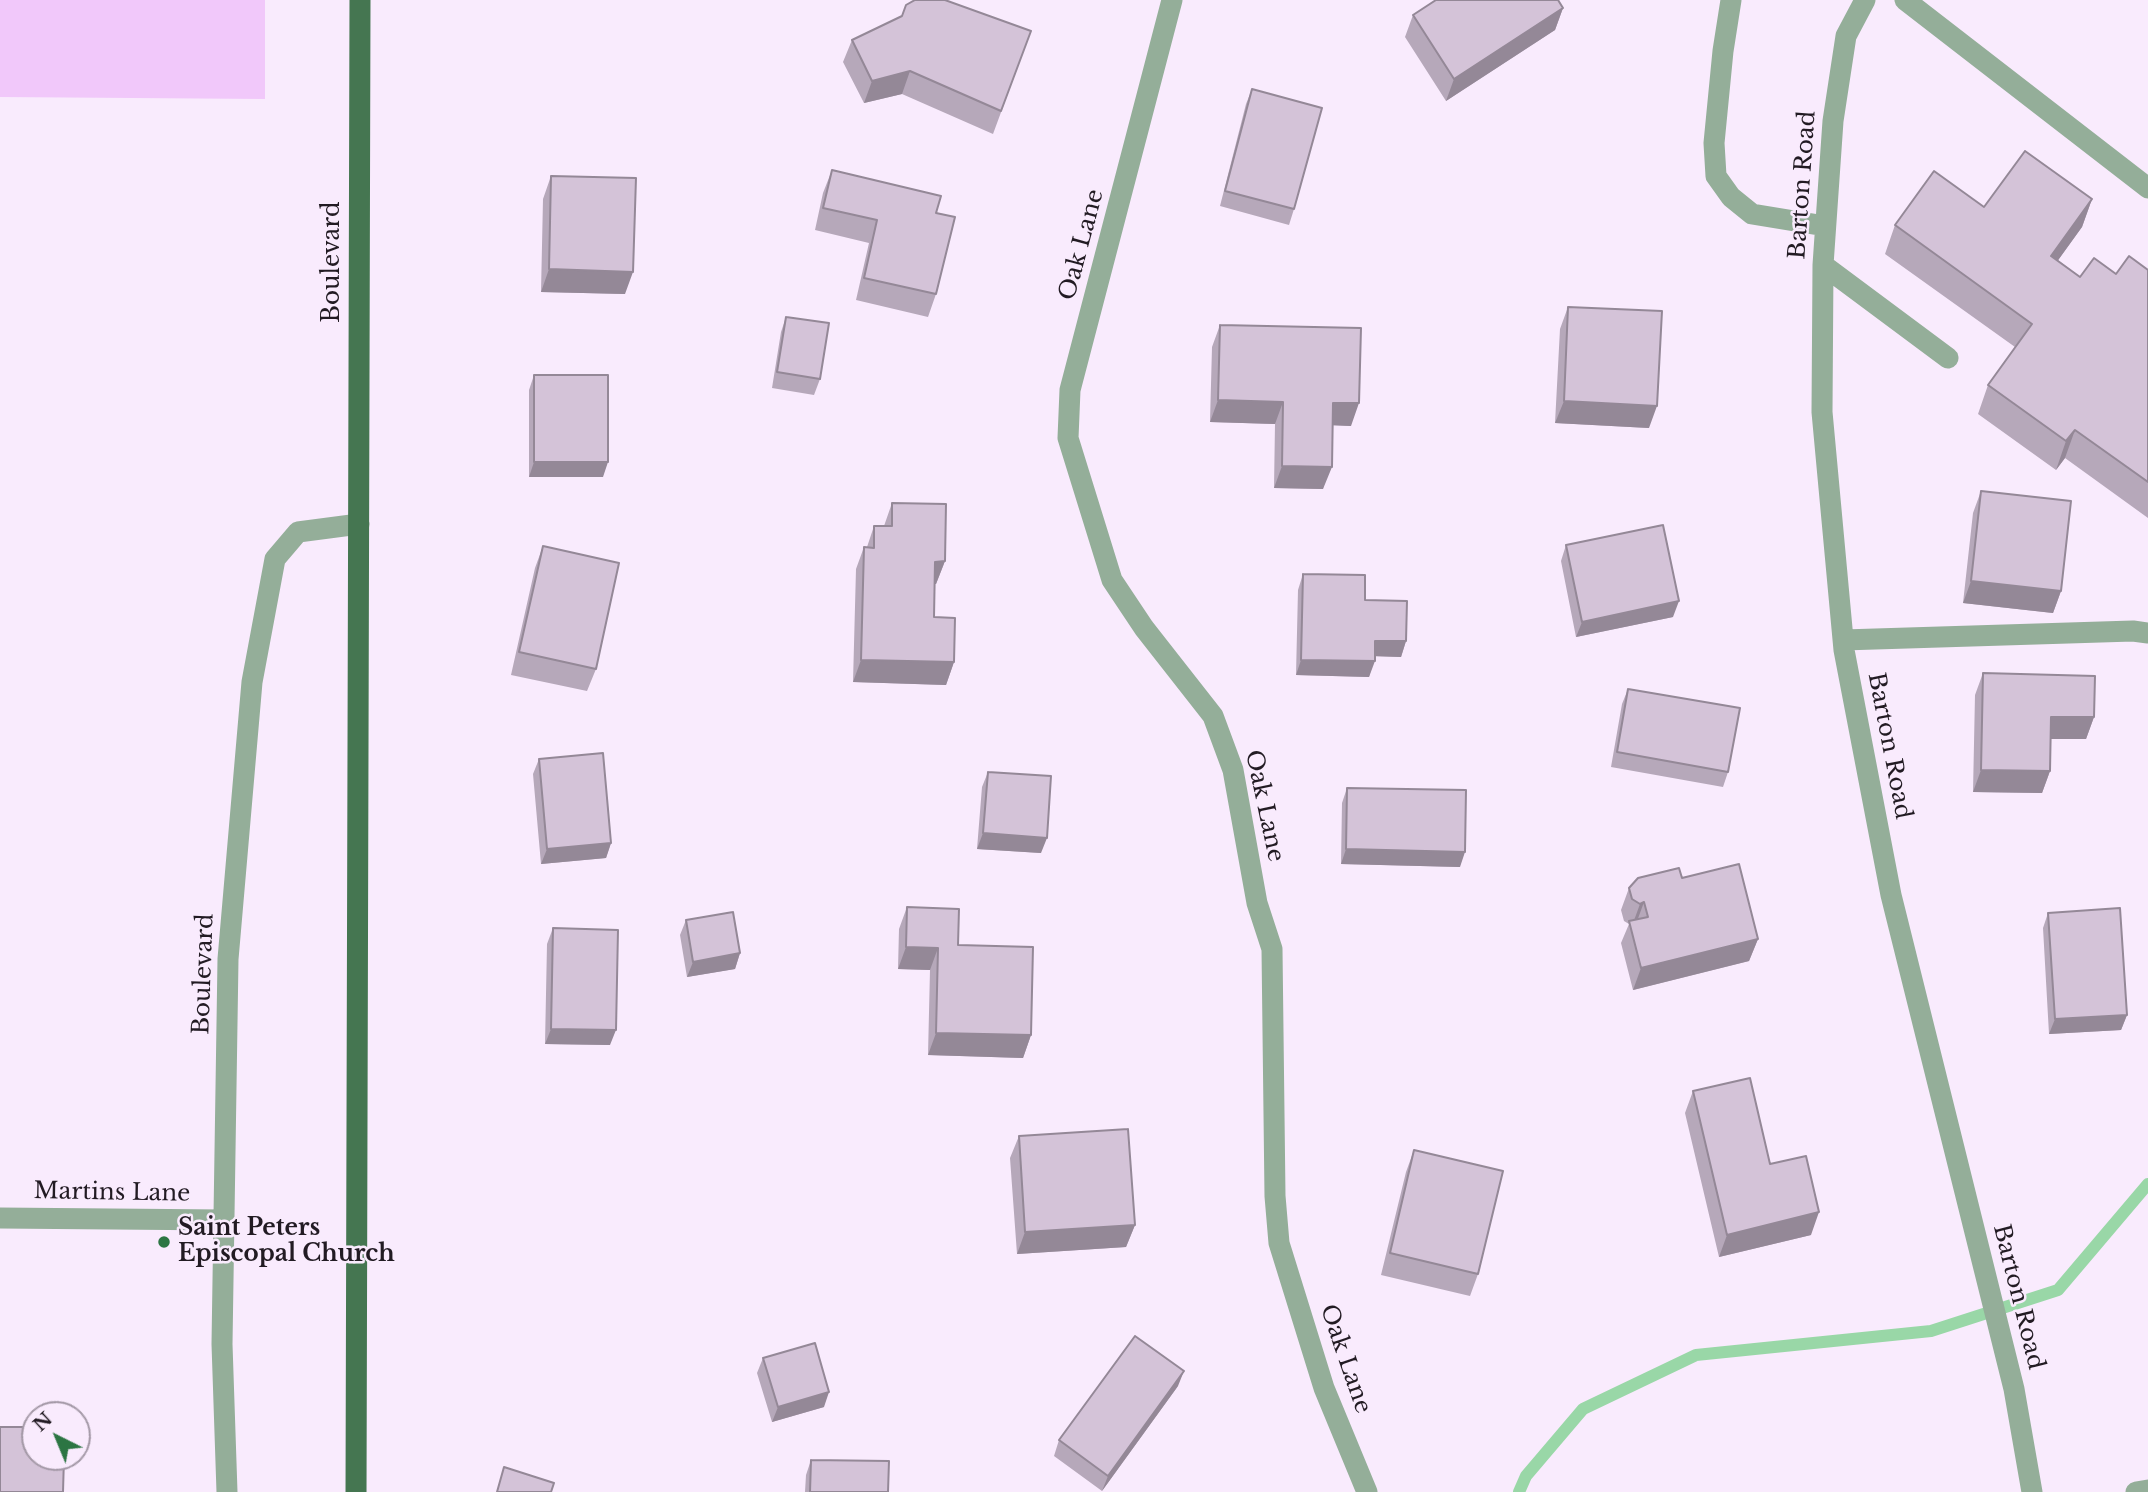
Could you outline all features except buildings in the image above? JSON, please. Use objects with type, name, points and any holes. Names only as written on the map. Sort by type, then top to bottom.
[{"type":"main road","name":"Boulevard","points":[[356,1492],[360,0]]},
{"type":"street","name":"Oak Lane","points":[[1172,0],[1070,390],[1068,438],[1112,580],[1143,628],[1213,716],[1233,771],[1257,903],[1272,948],[1275,1196],[1279,1243],[1324,1388],[1367,1492]]},
{"type":"street","points":[[1731,0],[1714,143],[1716,176],[1731,197],[1752,214],[1825,226]]},
{"type":"street","name":"Barton Road","points":[[1865,0],[1846,36],[1833,121],[1823,265],[1822,412],[1843,640],[1891,895],[2014,1389],[2032,1492]]},
{"type":"street","points":[[1906,0],[2148,188]]},
{"type":"street","points":[[1823,265],[1948,358]]},
{"type":"street","name":"Boulevard","points":[[227,1492],[222,1344],[228,959],[252,682],[275,559],[298,532],[359,524]]},
{"type":"street","points":[[1843,640],[2133,631],[2148,633]]},
{"type":"street","name":"Martins Lane","points":[[0,1218],[224,1220]]},
{"type":"street","points":[[2136,1492],[2148,1490]]},
{"type":"shaded area","points":[[0,0],[265,0],[265,99],[0,97]]},
{"type":"waterway","points":[[1519,1492],[1526,1476],[1583,1409],[1696,1355],[1931,1331],[2058,1290],[2148,1184]]},
{"type":"place","name":"Saint Peters Episcopal Church","points":[[164,1242]]}]
